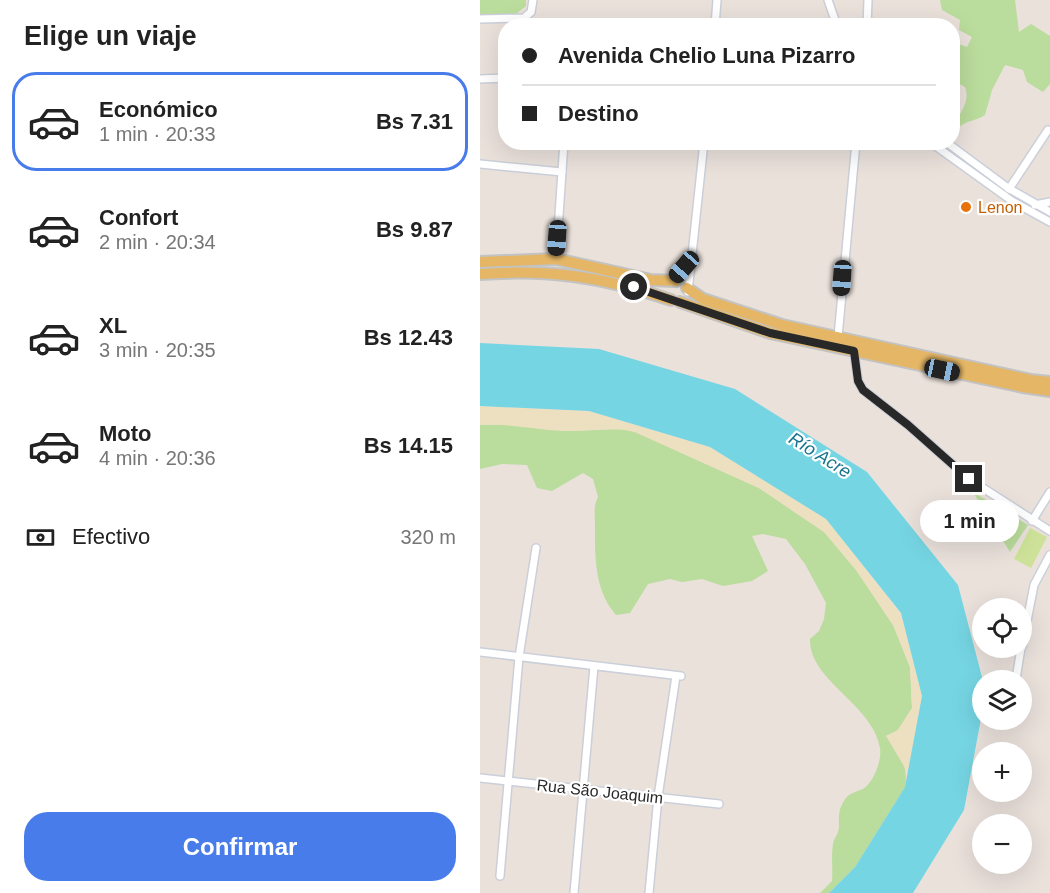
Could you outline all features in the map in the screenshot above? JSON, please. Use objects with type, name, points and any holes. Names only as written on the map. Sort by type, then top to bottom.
[{"type":"main road","points":[[480,262],[556,259],[651,279],[683,283],[687,290],[703,299],[750,316],[1031,380],[1050,382]]},
{"type":"main road","points":[[480,274],[525,271],[576,275],[634,287],[770,333],[1050,391]]},
{"type":"main road","points":[[673,282],[666,292],[676,301]]},
{"type":"main road","points":[[676,301],[687,290]]},
{"type":"street","points":[[524,18],[531,12],[533,0]]},
{"type":"street","points":[[716,18],[717,0]]},
{"type":"street","points":[[828,0],[834,18]]},
{"type":"street","points":[[867,18],[868,0]]},
{"type":"street","points":[[480,20],[498,19]]},
{"type":"street","points":[[480,79],[498,78]]},
{"type":"street","points":[[1009,189],[1048,130]]},
{"type":"street","points":[[556,259],[563,150]]},
{"type":"street","points":[[687,290],[703,150]]},
{"type":"street","points":[[838,337],[855,150]]},
{"type":"street","points":[[942,150],[1028,210],[1050,222]]},
{"type":"street","points":[[957,150],[1009,189],[1050,212]]},
{"type":"street","points":[[480,164],[562,172]]},
{"type":"street","points":[[1028,210],[1036,205],[1050,202]]},
{"type":"street","points":[[673,282],[691,255]]},
{"type":"street","points":[[854,351],[858,381],[863,390],[908,425],[969,479],[1050,531]]},
{"type":"street","points":[[1032,520],[1050,492]]},
{"type":"street","points":[[500,876],[519,657],[536,548]]},
{"type":"street","points":[[1031,598],[1034,585],[1050,555]]},
{"type":"street","points":[[480,652],[679,676],[658,797],[649,893]]},
{"type":"street","points":[[574,893],[594,666]]},
{"type":"street","name":"Rua São Joaquim","points":[[480,778],[719,804]]},
{"type":"green space","points":[[480,0],[526,0],[526,6],[516,14],[480,14]]},
{"type":"green space","points":[[940,0],[1015,0],[1019,32],[1031,24],[1050,36],[1050,84],[1043,92],[1027,82],[1023,70],[1005,65],[992,90],[985,115],[960,126],[960,115],[967,97],[965,87],[960,84],[960,44],[967,47],[972,37],[960,31],[960,18],[942,10]]},
{"type":"green space","points":[[518,424],[564,431],[621,429],[635,432],[759,488],[824,532],[856,570],[893,625],[910,667],[912,708],[898,730],[886,736],[902,760],[906,773],[905,787],[855,867],[829,893],[820,893],[832,881],[832,849],[839,829],[841,807],[848,796],[863,789],[871,781],[878,764],[880,748],[875,732],[866,718],[830,680],[812,654],[810,639],[819,631],[824,619],[826,603],[805,564],[786,539],[763,534],[752,536],[768,571],[752,581],[723,586],[702,579],[682,582],[670,579],[648,584],[630,613],[616,615],[603,595],[597,572],[595,504],[598,497],[593,479],[583,473],[552,491],[537,488],[527,465],[502,464],[480,469],[480,425]]},
{"type":"green space","points":[[973,492],[1028,525],[1010,552]]},
{"type":"green space","points":[[1030,528],[1047,537],[1031,568],[1014,559]]},
{"type":"sand","points":[[480,406],[589,411],[710,447],[826,519],[901,614],[922,696],[908,773],[886,736],[898,730],[912,708],[910,667],[893,625],[856,570],[824,532],[759,488],[635,432],[609,429],[565,431],[480,425]]},
{"type":"water","name":"Río Acre","points":[[480,343],[599,349],[735,389],[867,472],[958,585],[972,639],[972,658],[977,658],[980,670],[972,670],[972,730],[979,730],[977,742],[972,742],[972,767],[964,810],[913,893],[829,893],[855,867],[905,787],[922,696],[901,613],[826,519],[710,447],[589,411],[480,406]]},
{"type":"place","name":"Lenon","points":[[966,207]]},
{"type":"route","points":[[634,287],[770,333],[854,351],[858,381],[863,390],[908,425],[969,479]]}]
